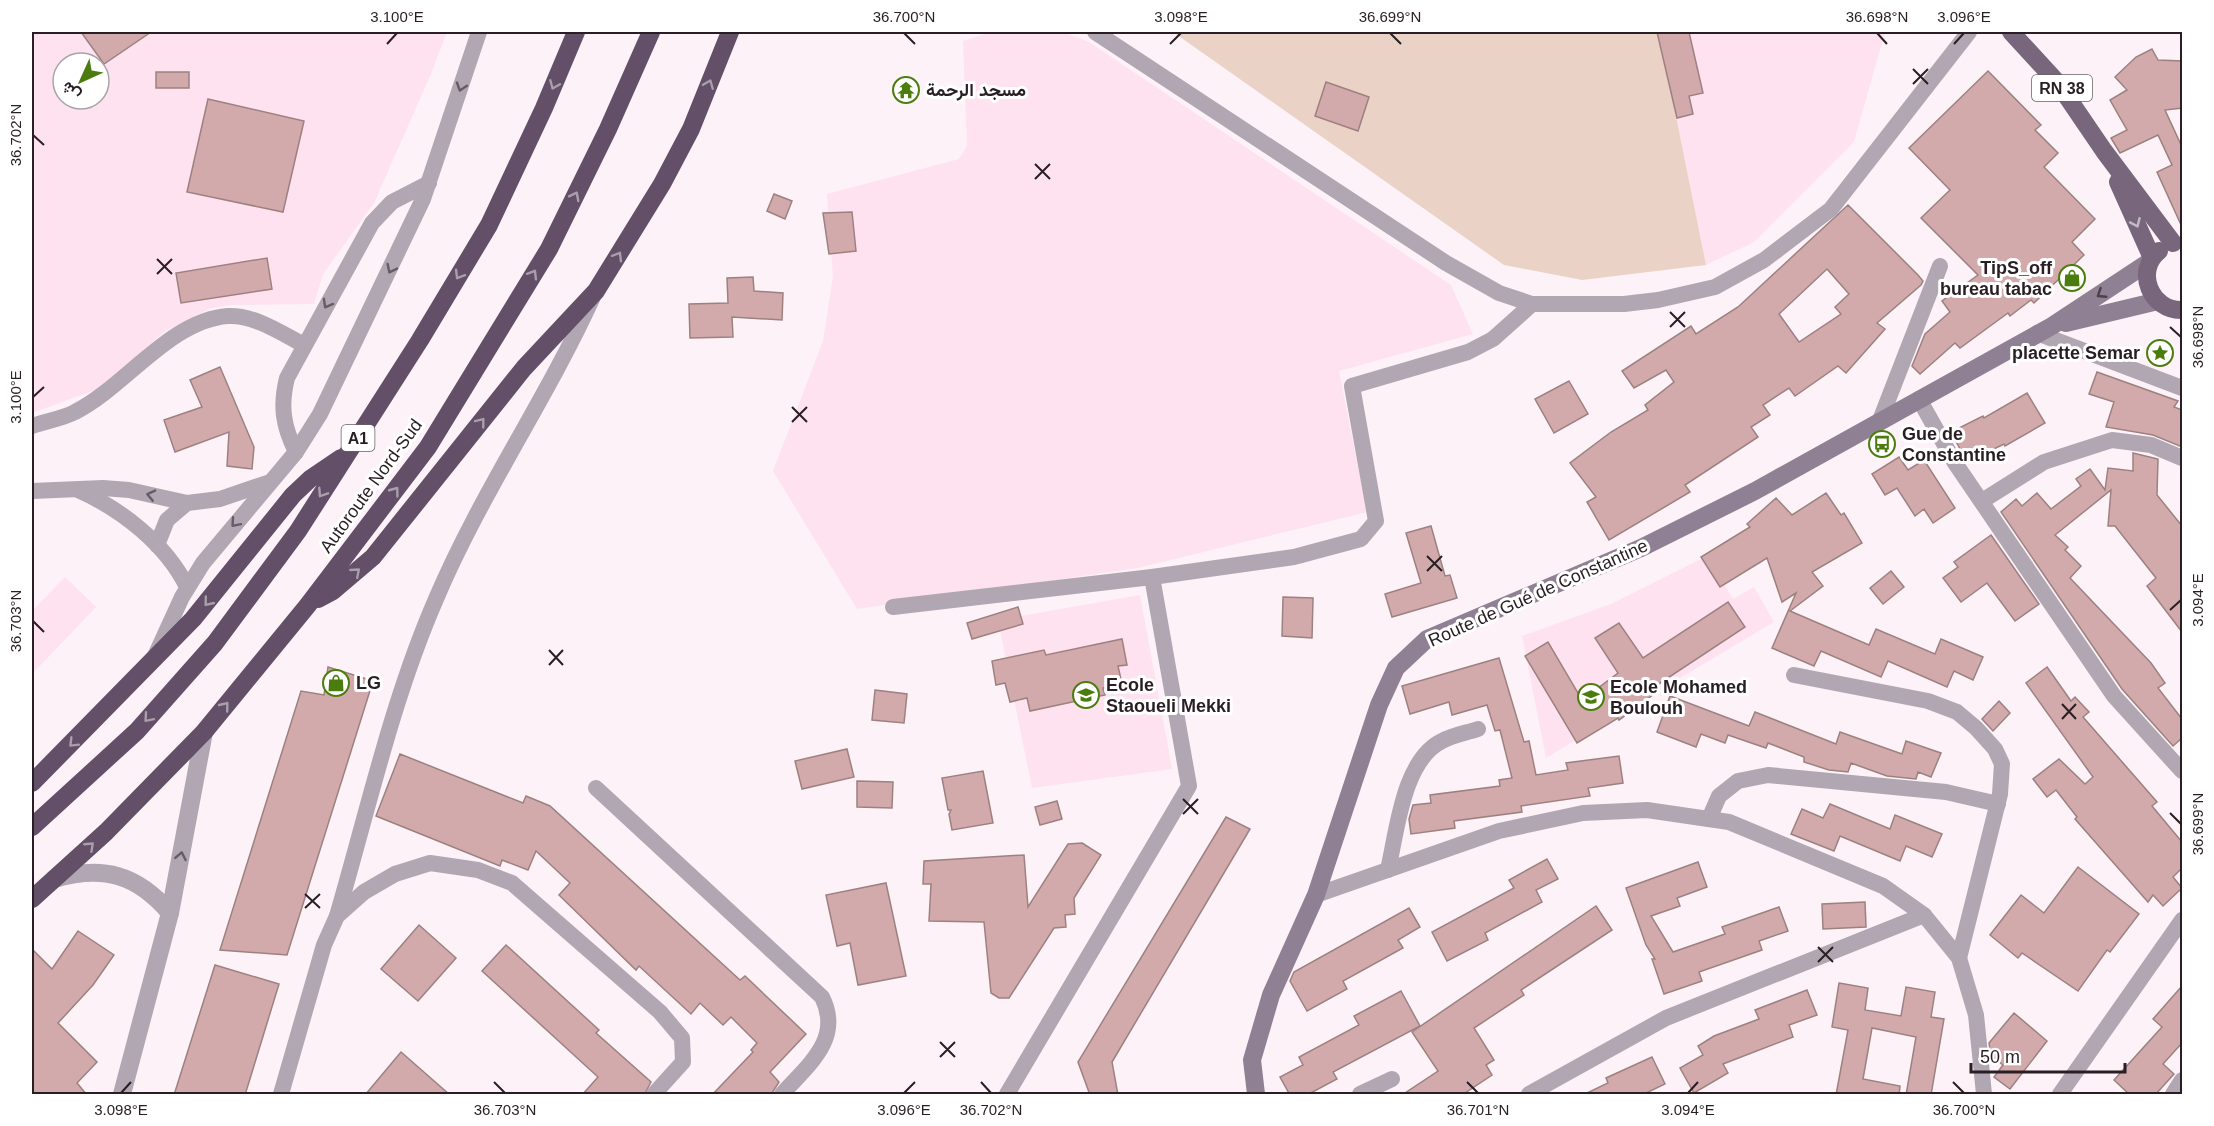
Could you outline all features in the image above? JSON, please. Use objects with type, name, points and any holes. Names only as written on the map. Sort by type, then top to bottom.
[{"type":"highway","name":"Autoroute Nord-Sud","points":[[32,827],[137,731],[215,643],[298,531],[489,225],[576,32]]},
{"type":"highway","name":"Autoroute Nord-Sud","points":[[32,899],[204,732],[308,604],[428,447],[549,249],[608,129],[651,32]]},
{"type":"highway","points":[[308,604],[333,591],[373,557],[524,368],[596,291],[662,184],[691,129],[729,32]]},
{"type":"highway","points":[[32,783],[203,607],[293,495],[328,465],[348,454]]},
{"type":"main road","name":"RN 38","points":[[2011,32],[2057,82],[2104,151],[2178,243],[2163,247],[2151,260],[2147,283],[2158,302]]},
{"type":"main road","name":"RN 38","points":[[2104,151],[2151,260]]},
{"type":"main road","name":"Route de Gué de Constantine","points":[[1256,1095],[1252,1060],[1271,995],[1316,895],[1379,705],[1396,668],[1428,639],[1641,548],[1755,491],[2044,329],[2151,260]]},
{"type":"main road","name":"Route de Gué de Constantine","points":[[2044,329],[2158,302]]},
{"type":"main road","points":[[2158,302],[2166,308],[2182,310]]},
{"type":"street","points":[[152,662],[187,587],[219,542],[296,452],[320,414],[429,183],[479,32]]},
{"type":"street","points":[[1095,32],[1121,46],[1446,263],[1499,293],[1532,304],[1589,306],[1658,300],[1714,286],[1764,260],[1831,209],[1969,32]]},
{"type":"street","points":[[296,452],[287,435],[283,397],[287,378],[372,223],[393,202],[429,183]]},
{"type":"street","points":[[1879,423],[1940,266]]},
{"type":"street","points":[[281,1095],[324,945],[337,916],[398,704],[436,597],[567,352],[596,291]]},
{"type":"street","points":[[893,606],[1152,577],[1294,557],[1361,539],[1376,521],[1352,386],[1468,352],[1493,339],[1532,304]]},
{"type":"street","points":[[32,426],[75,412],[119,382],[182,332],[207,321],[229,316],[252,319],[304,345]]},
{"type":"street","points":[[2044,329],[2182,388]]},
{"type":"street","points":[[1919,399],[1955,463],[2114,696],[2182,771]]},
{"type":"street","points":[[1982,501],[2044,462],[2112,440],[2151,445],[2182,459]]},
{"type":"street","points":[[32,491],[74,488],[129,490],[187,502],[220,499],[268,483]]},
{"type":"street","points":[[74,488],[101,502],[157,545],[171,559],[187,587]]},
{"type":"street","points":[[157,545],[167,520],[187,502]]},
{"type":"street","points":[[1007,1095],[1189,786],[1152,577]]},
{"type":"street","points":[[1794,675],[1928,701],[1957,712],[1976,728],[1998,757],[2001,764],[1998,804],[1959,958]]},
{"type":"street","points":[[1388,870],[1411,774],[1425,754],[1442,741],[1478,729]]},
{"type":"street","points":[[122,1095],[170,913],[204,732]]},
{"type":"street","points":[[1708,819],[1719,796],[1738,781],[1768,775],[1946,792],[1998,804]]},
{"type":"street","points":[[596,788],[822,997],[830,1020],[825,1042],[782,1095]]},
{"type":"street","points":[[1316,895],[1498,831],[1583,813],[1647,810],[1729,822],[1883,886],[1924,915],[1959,958],[1976,1015],[1984,1095]]},
{"type":"street","points":[[337,916],[364,892],[395,873],[430,863],[478,870],[512,883],[660,1012],[682,1038],[683,1062],[654,1095]]},
{"type":"street","points":[[54,879],[75,873],[97,872],[118,876],[138,884],[156,897],[170,913]]},
{"type":"street","points":[[1529,1095],[1666,1018],[1924,915]]},
{"type":"street","points":[[2060,1095],[2182,920]]},
{"type":"street","points":[[1360,1095],[1392,1079]]},
{"type":"street","points":[[2173,1095],[2182,1080]]},
{"type":"shaded area","points":[[32,32],[447,32],[374,203],[323,274],[314,304],[230,305],[211,308],[165,331],[98,389],[32,413]]},
{"type":"shaded area","points":[[991,32],[1063,32],[1089,42],[1451,285],[1473,334],[1339,371],[1367,512],[1138,568],[857,609],[773,471],[823,341],[833,276],[827,194],[959,159],[967,146],[963,41]]},
{"type":"shaded area","points":[[1173,32],[1659,32],[1706,265],[1582,280],[1504,265]]},
{"type":"shaded area","points":[[1659,32],[1885,32],[1854,142],[1754,242],[1706,265]]},
{"type":"shaded area","name":"Ecole Mohamed Boulouh","points":[[1707,556],[1733,599],[1754,587],[1774,622],[1546,758],[1522,636],[1611,604]]},
{"type":"shaded area","points":[[65,577],[96,607],[32,674],[32,611]]},
{"type":"shaded area","name":"Ecole Staoueli Mekki","points":[[1140,595],[1172,769],[1032,788],[998,620]]},
{"type":"building","points":[[81,32],[151,32],[111,59],[111,51],[95,51]]},
{"type":"building","points":[[1657,32],[1689,32],[1703,93],[1689,96],[1693,114],[1677,118]]},
{"type":"building","points":[[2152,49],[2158,60],[2182,61],[2182,108],[2165,110],[2182,147],[2182,227],[2157,172],[2172,165],[2158,135],[2120,153],[2111,138],[2127,130],[2110,100],[2127,90],[2115,77],[2136,57]]},
{"type":"building","points":[[1988,71],[2041,125],[2035,130],[2058,153],[2044,167],[2095,219],[2072,242],[2084,255],[2034,303],[2031,300],[2010,316],[2008,313],[1960,348],[1955,343],[1920,374],[1912,366],[1925,334],[1950,312],[1942,301],[1978,275],[1921,218],[1950,190],[1909,148]]},
{"type":"building","points":[[156,72],[189,72],[189,88],[156,88]]},
{"type":"building","points":[[1326,82],[1369,97],[1358,131],[1315,116]]},
{"type":"building","points":[[208,99],[304,121],[283,212],[187,192]]},
{"type":"building","points":[[774,194],[792,201],[785,219],[767,211]]},
{"type":"building","points":[[1848,205],[1923,281],[1877,323],[1885,329],[1846,373],[1838,366],[1795,396],[1789,388],[1763,405],[1770,415],[1751,427],[1758,437],[1685,485],[1690,492],[1609,540],[1587,502],[1596,497],[1570,463],[1611,432],[1648,410],[1645,405],[1674,382],[1666,370],[1634,388],[1622,371],[1691,326],[1696,334],[1738,307]],"holes":[[[1827,269],[1849,294],[1835,307],[1841,314],[1799,342],[1779,314]]]},
{"type":"building","points":[[852,212],[856,251],[829,254],[823,213]]},
{"type":"building","points":[[267,258],[272,289],[181,303],[176,273]]},
{"type":"building","points":[[753,277],[754,291],[783,293],[782,320],[732,317],[733,337],[690,338],[689,304],[728,303],[727,278]]},
{"type":"building","points":[[220,367],[254,447],[252,469],[227,466],[229,432],[175,452],[164,420],[202,407],[190,380]]},
{"type":"building","points":[[2097,372],[2178,401],[2174,407],[2182,410],[2182,447],[2153,435],[2106,427],[2114,402],[2089,394]]},
{"type":"building","points":[[1569,381],[1588,414],[1554,433],[1535,399]]},
{"type":"building","points":[[2027,393],[2045,423],[2005,446],[2004,444],[1967,462],[1951,432],[1983,416],[1984,418]]},
{"type":"building","points":[[2133,453],[2158,459],[2157,495],[2182,526],[2182,632],[2147,586],[2156,578],[2115,526],[2108,526],[2111,490],[2055,535],[2068,547],[2065,550],[2081,566],[2070,578],[2151,663],[2165,683],[2158,688],[2182,719],[2182,738],[2173,746],[2122,689],[2001,512],[2016,499],[2022,506],[2037,493],[2051,509],[2081,486],[2076,479],[2090,469],[2105,490],[2108,468],[2133,471]]},
{"type":"building","points":[[1899,457],[1908,470],[1924,460],[1955,508],[1933,523],[1924,509],[1915,516],[1897,488],[1885,495],[1872,474]]},
{"type":"building","points":[[1826,493],[1841,515],[1844,513],[1862,543],[1812,572],[1823,586],[1790,611],[1869,645],[1876,629],[1935,654],[1941,639],[1983,657],[1973,680],[1954,671],[1947,687],[1888,661],[1881,677],[1821,651],[1814,666],[1772,648],[1796,593],[1782,602],[1767,558],[1720,587],[1701,557],[1750,527],[1747,524],[1776,498],[1792,515]]},
{"type":"building","points":[[1431,526],[1445,576],[1450,575],[1457,598],[1392,617],[1385,594],[1421,583],[1406,533]]},
{"type":"building","points":[[1991,535],[2039,604],[2015,621],[1987,583],[1961,602],[1943,578],[1958,567],[1954,562]]},
{"type":"building","points":[[1891,571],[1904,587],[1883,604],[1870,588]]},
{"type":"building","points":[[1283,597],[1313,598],[1312,638],[1282,636]]},
{"type":"building","points":[[1728,602],[1745,627],[1651,689],[1658,691],[1619,720],[1618,718],[1577,743],[1525,656],[1548,642],[1582,700],[1618,673],[1595,638],[1619,623],[1643,658]]},
{"type":"building","points":[[1018,607],[1023,624],[972,639],[967,623]]},
{"type":"building","points":[[1122,639],[1127,665],[1118,666],[1122,684],[1103,688],[1105,695],[1030,711],[1027,698],[1010,702],[1005,683],[996,685],[992,661],[1044,650],[1046,655]]},
{"type":"building","points":[[1499,658],[1524,742],[1529,741],[1536,775],[1568,770],[1566,763],[1619,756],[1623,783],[1588,788],[1590,796],[1521,806],[1522,812],[1454,821],[1455,828],[1411,834],[1409,819],[1413,805],[1431,803],[1430,795],[1500,786],[1499,780],[1512,778],[1500,730],[1495,731],[1487,705],[1452,715],[1449,702],[1410,714],[1402,686]]},
{"type":"building","points":[[328,667],[373,681],[287,955],[220,950],[301,691],[324,695]]},
{"type":"building","points":[[2047,667],[2071,701],[2075,697],[2089,712],[2083,717],[2157,802],[2152,806],[2182,842],[2182,868],[2173,877],[2182,888],[2163,906],[2153,895],[2148,902],[2075,819],[2077,817],[2056,790],[2047,797],[2033,779],[2059,759],[2085,784],[2093,777],[2026,683]]},
{"type":"building","points":[[875,690],[907,694],[904,723],[872,720]]},
{"type":"building","points":[[1670,696],[1749,726],[1755,712],[1836,744],[1840,732],[1902,754],[1906,741],[1941,753],[1931,777],[1918,772],[1916,779],[1887,776],[1851,763],[1848,772],[1829,770],[1804,762],[1804,757],[1768,743],[1766,748],[1728,735],[1725,743],[1701,734],[1696,747],[1657,732]]},
{"type":"building","points":[[1999,701],[2010,713],[1993,731],[1982,719]]},
{"type":"building","points":[[847,749],[854,777],[802,789],[795,761]]},
{"type":"building","points":[[400,754],[523,803],[526,796],[550,806],[740,980],[745,976],[806,1034],[770,1072],[779,1082],[772,1093],[712,1095],[753,1052],[751,1050],[757,1043],[731,1017],[723,1025],[700,1003],[691,1014],[639,966],[636,970],[559,895],[570,883],[536,851],[528,870],[502,860],[500,866],[376,816]]},
{"type":"building","points":[[983,771],[993,823],[952,830],[949,814],[951,810],[948,810],[942,778]]},
{"type":"building","points":[[857,781],[893,782],[892,808],[857,807]]},
{"type":"building","points":[[1057,801],[1062,819],[1040,825],[1035,807]]},
{"type":"building","points":[[1830,804],[1890,829],[1895,815],[1942,834],[1932,857],[1906,846],[1900,861],[1840,836],[1834,851],[1791,834],[1802,809],[1823,818]]},
{"type":"building","points":[[1226,817],[1250,829],[1112,1062],[1118,1095],[1090,1095],[1078,1062]]},
{"type":"building","points":[[1082,843],[1101,855],[1074,898],[1075,914],[1065,915],[1066,927],[1054,928],[1009,998],[999,998],[991,993],[984,922],[929,921],[931,884],[923,884],[924,861],[1024,855],[1028,907],[1068,844]]},
{"type":"building","points":[[1547,859],[1558,879],[1536,890],[1542,902],[1485,933],[1488,940],[1447,961],[1432,932],[1514,888],[1509,880]]},
{"type":"building","points":[[1698,862],[1707,887],[1677,898],[1680,906],[1651,916],[1673,952],[1725,934],[1722,927],[1779,907],[1788,931],[1759,941],[1762,950],[1699,972],[1702,981],[1664,994],[1652,959],[1655,959],[1646,945],[1626,888]]},
{"type":"building","points":[[2078,867],[2139,914],[2110,952],[2107,950],[2078,991],[2022,953],[2018,958],[1990,935],[2021,895],[2044,913]]},
{"type":"building","points":[[886,883],[906,976],[858,985],[850,943],[837,946],[826,895]]},
{"type":"building","points":[[1865,902],[1866,927],[1823,929],[1822,904]]},
{"type":"building","points":[[1596,906],[1612,930],[1521,990],[1524,995],[1474,1028],[1494,1060],[1486,1065],[1492,1075],[1462,1095],[1402,1095],[1438,1071],[1412,1032]]},
{"type":"building","points":[[1409,908],[1420,927],[1398,940],[1403,948],[1343,981],[1347,989],[1307,1011],[1290,981],[1294,972]]},
{"type":"building","points":[[419,925],[456,958],[418,1001],[381,969]]},
{"type":"building","points":[[78,931],[114,955],[93,985],[58,1023],[97,1062],[77,1083],[87,1095],[32,1095],[32,949],[52,969]]},
{"type":"building","points":[[506,945],[599,1030],[596,1033],[651,1082],[644,1095],[582,1095],[598,1077],[482,971]]},
{"type":"building","points":[[215,965],[279,984],[245,1095],[174,1095]]},
{"type":"building","points":[[1839,983],[1868,988],[1865,1010],[1901,1016],[1906,987],[1935,992],[1931,1017],[1944,1019],[1931,1095],[1906,1095],[1916,1037],[1872,1028],[1863,1079],[1900,1086],[1899,1095],[1836,1095],[1848,1030],[1832,1027]]},
{"type":"building","points":[[2182,986],[2182,1043],[2163,1064],[2174,1074],[2155,1095],[2130,1095],[2114,1080],[2162,1027],[2153,1019]]},
{"type":"building","points":[[1807,990],[1817,1015],[1789,1025],[1793,1037],[1723,1064],[1728,1073],[1694,1093],[1680,1068],[1703,1055],[1698,1046],[1714,1036],[1759,1019],[1755,1010]]},
{"type":"building","points":[[1401,991],[1420,1026],[1333,1072],[1337,1079],[1307,1095],[1290,1095],[1280,1077],[1303,1065],[1299,1057],[1359,1025],[1354,1016]]},
{"type":"building","points":[[2014,1013],[2047,1041],[2010,1089],[1994,1077],[2003,1065],[1991,1055],[1989,1043]]},
{"type":"building","points":[[401,1052],[450,1095],[365,1095]]},
{"type":"building","points":[[1652,1057],[1665,1084],[1642,1095],[1583,1095],[1608,1083],[1606,1078]]},
{"type":"place","name":"مسجد الرحمة","points":[[906,90]]},
{"type":"place","name":"TipS_off bureau tabac","points":[[2072,278]]},
{"type":"place","name":"placette Semar","points":[[2160,353]]},
{"type":"place","name":"Gue de Constantine","points":[[1882,444]]},
{"type":"place","name":"LG","points":[[336,683]]},
{"type":"place","name":"Ecole Staoueli Mekki","points":[[1086,695]]},
{"type":"place","name":"Ecole Mohamed Boulouh","points":[[1591,697]]}]
